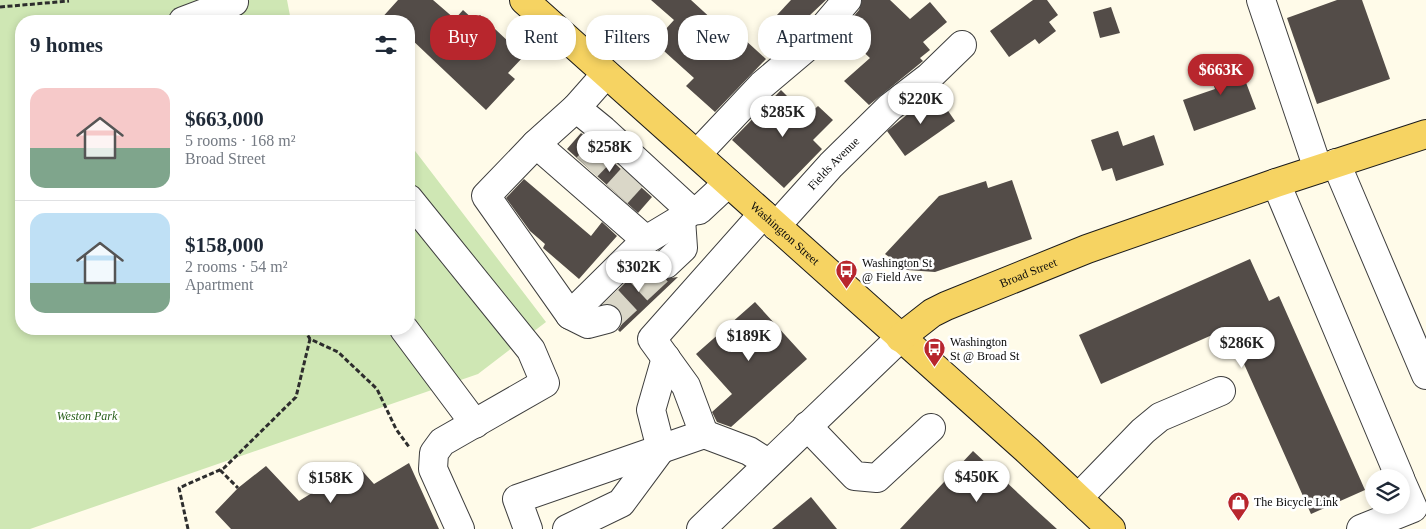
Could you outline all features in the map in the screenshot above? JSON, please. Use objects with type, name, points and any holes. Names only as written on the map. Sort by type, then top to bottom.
[{"type":"main road","name":"Washington Street","points":[[524,0],[1111,529]]},
{"type":"main road","name":"Broad Street","points":[[900,338],[932,313],[946,306],[1078,252],[1276,183],[1426,134]]},
{"type":"street","points":[[697,154],[762,85],[807,47],[848,0]]},
{"type":"street","points":[[1261,0],[1327,166],[1426,375]]},
{"type":"street","points":[[209,15],[239,8]]},
{"type":"street","name":"Fields Avenue","points":[[666,358],[652,339],[770,220],[831,165],[890,107],[929,77],[962,45]]},
{"type":"street","points":[[606,74],[576,108],[536,144],[486,196],[570,315],[588,324],[607,318]]},
{"type":"street","points":[[576,108],[686,215]]},
{"type":"street","points":[[536,144],[581,173],[612,200],[646,240]]},
{"type":"street","points":[[570,315],[646,240],[686,215],[699,210],[728,183]]},
{"type":"street","points":[[1276,183],[1396,469]]},
{"type":"street","points":[[415,206],[531,350],[545,383],[442,442],[434,453],[433,469],[460,529]]},
{"type":"street","points":[[666,264],[683,248],[686,215]]},
{"type":"street","points":[[408,335],[475,424]]},
{"type":"street","name":"Broad Street","points":[[701,529],[768,462],[900,338]]},
{"type":"street","points":[[666,358],[686,386],[704,434]]},
{"type":"street","points":[[661,449],[651,410],[666,358]]},
{"type":"street","points":[[1078,498],[1143,431],[1160,417],[1221,391]]},
{"type":"street","points":[[807,426],[855,476],[877,478],[931,428]]},
{"type":"street","points":[[528,529],[516,499],[704,434],[749,451],[768,462]]},
{"type":"street","points":[[567,529],[621,503],[661,449]]},
{"type":"street","points":[[1361,529],[1397,514]]},
{"type":"path","points":[[0,7],[68,0]]},
{"type":"path","points":[[308,335],[310,339],[338,352],[377,389],[396,429],[408,446],[434,453]]},
{"type":"path","points":[[188,529],[179,488],[220,470],[296,397],[310,339]]},
{"type":"path","points":[[220,470],[238,488]]},
{"type":"green space","name":"Weston Park","points":[[0,0],[287,0],[290,15],[15,15],[15,335],[415,335],[415,151],[546,322],[478,374],[30,529],[0,529]]},
{"type":"building","points":[[398,0],[433,0],[450,15],[430,15],[430,57],[415,43],[415,15],[384,15]]},
{"type":"building","points":[[651,0],[691,0],[707,15],[678,15],[678,60],[748,60],[748,43],[758,52],[758,60],[765,60],[715,112],[686,86],[694,78],[668,55],[668,27],[674,20]]},
{"type":"building","points":[[791,0],[826,0],[810,15],[777,15]]},
{"type":"building","points":[[862,0],[890,0],[910,19],[930,2],[947,22],[923,42],[930,50],[920,58],[923,61],[869,105],[844,81],[868,60],[871,60],[871,15],[855,15],[859,10]]},
{"type":"building","points":[[1033,0],[1047,0],[1058,15],[1049,22],[1056,31],[1039,44],[1035,39],[1009,57],[990,31]]},
{"type":"building","points":[[1337,0],[1362,0],[1390,79],[1317,104],[1287,18]]},
{"type":"building","points":[[1111,7],[1120,33],[1100,38],[1093,12]]},
{"type":"building","points":[[463,10],[468,15],[459,15]]},
{"type":"building","points":[[496,30],[506,39],[506,60],[520,60],[508,73],[515,79],[486,110],[433,60],[496,60]]},
{"type":"building","points":[[1236,56],[1256,109],[1194,131],[1183,100],[1215,89],[1207,67]]},
{"type":"building","points":[[781,90],[807,116],[818,106],[833,120],[813,140],[822,149],[784,188],[732,140]]},
{"type":"building","points":[[935,92],[955,121],[905,156],[887,131]]},
{"type":"building","points":[[1118,131],[1123,146],[1154,135],[1164,165],[1116,181],[1112,168],[1102,171],[1091,140]]},
{"type":"building","points":[[581,133],[652,197],[638,213],[567,149]]},
{"type":"building","points":[[524,179],[591,236],[602,222],[617,236],[579,279],[543,248],[545,244],[530,231],[506,198]]},
{"type":"building","points":[[1012,180],[1032,239],[935,272],[907,270],[885,254],[939,196],[986,181],[988,188]]},
{"type":"building","points":[[655,253],[651,259],[651,267],[655,275],[662,279],[678,277],[620,332],[618,330],[622,324],[622,316],[618,308],[612,304],[604,304]]},
{"type":"building","points":[[1250,259],[1269,301],[1279,296],[1365,490],[1311,514],[1228,328],[1101,384],[1079,335]]},
{"type":"building","points":[[755,302],[807,359],[731,427],[717,422],[712,412],[732,394],[696,354]]},
{"type":"building","points":[[973,451],[1035,509],[1057,529],[900,529]]},
{"type":"building","points":[[409,463],[439,529],[231,529],[215,512],[238,488],[266,466],[299,501],[357,465],[374,484]]},
{"type":"building","points":[[811,497],[837,529],[772,529]]},
{"type":"tunnel","points":[[587,167],[608,145]]},
{"type":"tunnel","points":[[617,194],[637,172]]},
{"type":"tunnel","points":[[607,319],[666,264]]},
{"type":"place","name":"Washington St @ Field Ave","points":[[846,289]]},
{"type":"place","name":"Washington St @ Broad St","points":[[934,368]]},
{"type":"place","name":"The Bicycle Link","points":[[1238,521]]}]
